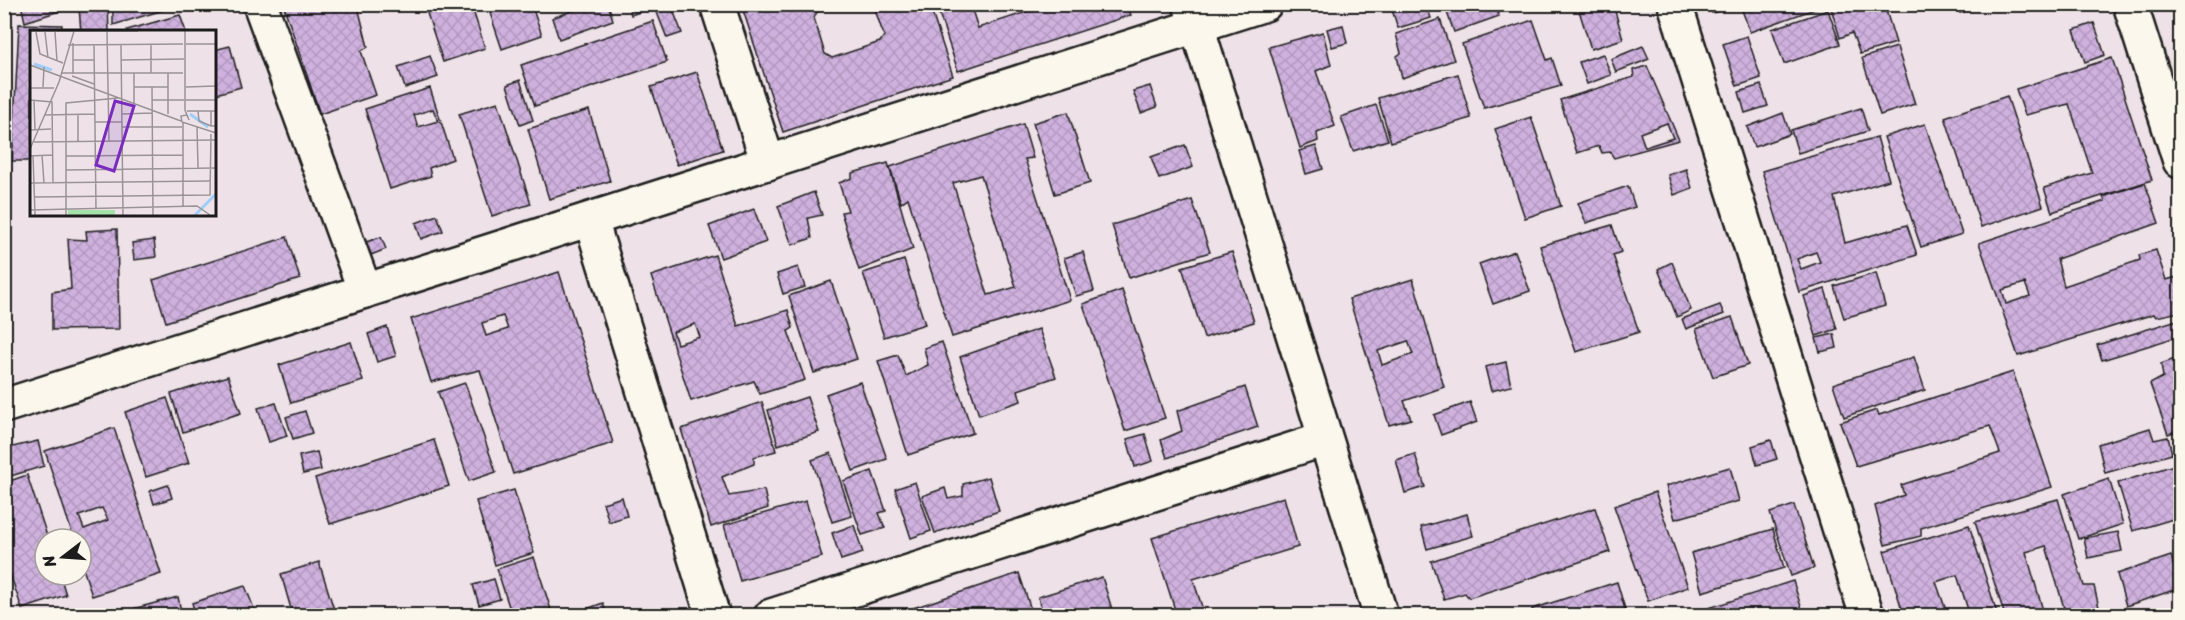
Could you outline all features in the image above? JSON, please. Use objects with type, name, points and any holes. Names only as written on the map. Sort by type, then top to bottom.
[{"type":"street","points":[[260,4],[365,291]]},
{"type":"street","points":[[717,4],[768,163]]},
{"type":"street","points":[[4,406],[768,163],[1193,15],[1265,4]]},
{"type":"street","points":[[1675,4],[1867,615]]},
{"type":"street","points":[[2130,4],[2181,161]]},
{"type":"street","points":[[1193,15],[1381,615]]},
{"type":"street","points":[[591,220],[713,615]]},
{"type":"street","points":[[771,615],[1325,439]]},
{"type":"building","points":[[21,4],[68,4],[69,8],[25,22]]},
{"type":"building","points":[[113,4],[184,4],[113,25]]},
{"type":"building","points":[[283,4],[366,4],[358,7],[368,47],[361,51],[376,95],[320,114]]},
{"type":"building","points":[[424,4],[471,4],[485,48],[443,62]]},
{"type":"building","points":[[487,4],[531,4],[542,35],[502,49]]},
{"type":"building","points":[[591,4],[608,4],[613,20],[559,39],[552,18]]},
{"type":"building","points":[[628,4],[663,4],[631,15]]},
{"type":"building","points":[[741,4],[837,4],[817,12],[814,18],[825,54],[832,58],[880,42],[884,36],[873,4],[929,4],[953,76],[783,132]]},
{"type":"building","points":[[936,4],[970,4],[978,28],[1051,4],[1127,4],[1131,15],[958,71]]},
{"type":"building","points":[[1408,4],[1426,4],[1431,18],[1398,28],[1392,10]]},
{"type":"building","points":[[1444,4],[1495,4],[1499,16],[1454,32]]},
{"type":"building","points":[[1577,4],[1613,4],[1623,39],[1591,49]]},
{"type":"building","points":[[1709,4],[1731,4],[1732,7],[1712,13]]},
{"type":"building","points":[[1758,4],[1829,4],[1750,32],[1742,10]]},
{"type":"building","points":[[1841,4],[1884,4],[1896,43],[1860,54],[1852,33],[1840,38],[1831,8]]},
{"type":"building","points":[[1957,4],[1987,4],[1960,13]]},
{"type":"building","points":[[671,5],[682,33],[667,38],[656,10]]},
{"type":"building","points":[[108,6],[109,30],[81,30],[79,7]]},
{"type":"building","points":[[1828,10],[1840,44],[1784,64],[1772,29]]},
{"type":"building","points":[[180,15],[185,30],[127,30]]},
{"type":"building","points":[[1440,19],[1454,60],[1402,78],[1397,56],[1401,53],[1396,34]]},
{"type":"building","points":[[1533,20],[1547,60],[1552,58],[1561,86],[1484,108],[1462,44]]},
{"type":"building","points":[[653,21],[667,62],[535,106],[521,65]]},
{"type":"building","points":[[2094,23],[2105,55],[2085,62],[2074,30]]},
{"type":"building","points":[[19,24],[62,25],[61,30],[30,30],[30,161],[12,161]]},
{"type":"building","points":[[1343,25],[1347,43],[1332,47],[1327,29]]},
{"type":"building","points":[[1323,32],[1331,65],[1316,71],[1335,126],[1317,133],[1318,141],[1300,148],[1269,47]]},
{"type":"building","points":[[1747,36],[1761,78],[1737,86],[1723,44]]},
{"type":"building","points":[[230,46],[241,87],[216,94],[216,50]]},
{"type":"building","points":[[1643,46],[1649,59],[1616,72],[1611,59]]},
{"type":"building","points":[[1897,47],[1915,104],[1880,115],[1862,58]]},
{"type":"building","points":[[1603,54],[1611,75],[1587,84],[1579,62]]},
{"type":"building","points":[[430,56],[438,77],[405,88],[398,67]]},
{"type":"building","points":[[2112,58],[2152,180],[2052,212],[2044,188],[2092,173],[2069,104],[2025,115],[2016,89]]},
{"type":"building","points":[[1647,66],[1679,140],[1614,158],[1610,152],[1602,153],[1599,146],[1577,153],[1560,100],[1634,77],[1633,70]],"holes":[[[1667,123],[1673,138],[1645,147],[1640,133]]]},
{"type":"building","points":[[697,72],[723,150],[677,165],[651,87]]},
{"type":"building","points":[[1458,74],[1471,118],[1391,142],[1378,98]]},
{"type":"building","points":[[520,80],[533,120],[520,125],[507,85]]},
{"type":"building","points":[[1761,85],[1768,106],[1745,113],[1739,92]]},
{"type":"building","points":[[1150,86],[1157,107],[1141,113],[1133,91]]},
{"type":"building","points":[[430,88],[453,159],[429,168],[431,176],[390,189],[365,109]],"holes":[[[433,109],[438,121],[418,127],[414,115]]]},
{"type":"building","points":[[2007,96],[2043,206],[1981,227],[1945,117]]},
{"type":"building","points":[[498,102],[531,204],[492,216],[459,114]]},
{"type":"building","points":[[1376,105],[1388,140],[1353,151],[1341,117]]},
{"type":"building","points":[[1861,108],[1868,131],[1798,153],[1791,130]]},
{"type":"building","points":[[589,110],[610,181],[549,199],[528,129]]},
{"type":"building","points":[[1068,112],[1090,183],[1055,194],[1033,123]]},
{"type":"building","points":[[1783,113],[1790,134],[1754,147],[1747,127]]},
{"type":"building","points":[[1531,117],[1561,206],[1525,218],[1495,129]]},
{"type":"building","points":[[1023,124],[1033,158],[1025,159],[1070,300],[952,337],[908,198],[901,203],[890,167]],"holes":[[[981,175],[1016,287],[988,295],[953,183]]]},
{"type":"building","points":[[1925,124],[1962,234],[1921,247],[1884,137]]},
{"type":"building","points":[[1877,137],[1889,180],[1834,197],[1845,243],[1907,225],[1917,255],[1799,292],[1762,171]],"holes":[[[1816,252],[1820,262],[1801,269],[1797,259]]]},
{"type":"building","points":[[1185,145],[1193,167],[1159,179],[1151,157]]},
{"type":"building","points":[[1316,146],[1323,169],[1306,174],[1299,151]]},
{"type":"building","points":[[888,163],[913,249],[859,270],[841,212],[848,211],[839,183],[852,178],[852,173]]},
{"type":"building","points":[[1686,169],[1692,188],[1674,195],[1668,175]]},
{"type":"building","points":[[2145,183],[2159,223],[2057,259],[2064,286],[2140,260],[2139,255],[2156,250],[2166,280],[2177,277],[2180,288],[2180,312],[2156,317],[2154,314],[2018,356],[1979,243],[2105,201],[2103,197]],"holes":[[[2025,283],[2030,296],[2006,304],[2002,290]]]},
{"type":"building","points":[[1628,186],[1635,207],[1586,223],[1578,203]]},
{"type":"building","points":[[814,192],[822,215],[808,218],[812,238],[792,245],[778,206]]},
{"type":"building","points":[[1192,200],[1210,252],[1129,278],[1112,225]]},
{"type":"building","points":[[754,209],[766,242],[721,258],[709,226]]},
{"type":"building","points":[[437,215],[443,231],[421,239],[416,223]]},
{"type":"building","points":[[1612,225],[1621,252],[1613,255],[1639,332],[1576,352],[1540,246]]},
{"type":"building","points":[[117,229],[119,329],[52,330],[52,292],[71,289],[68,239],[87,240],[86,231]]},
{"type":"building","points":[[287,237],[300,279],[166,322],[153,280]]},
{"type":"building","points":[[381,237],[386,249],[371,255],[366,242]]},
{"type":"building","points":[[154,240],[156,257],[134,260],[132,243]]},
{"type":"building","points":[[1515,251],[1530,291],[1493,304],[1479,264]]},
{"type":"building","points":[[1083,252],[1094,291],[1076,296],[1064,258]]},
{"type":"building","points":[[1232,252],[1254,322],[1204,338],[1182,267]]},
{"type":"building","points":[[715,255],[738,326],[788,310],[793,328],[788,331],[805,380],[760,394],[754,381],[691,401],[651,276]],"holes":[[[695,324],[700,337],[677,344],[673,332]]]},
{"type":"building","points":[[904,260],[925,324],[884,337],[863,273]]},
{"type":"building","points":[[1672,262],[1691,310],[1677,317],[1658,269]]},
{"type":"building","points":[[798,267],[805,287],[783,294],[777,274]]},
{"type":"building","points":[[559,272],[613,443],[513,474],[480,370],[431,382],[411,319]],"holes":[[[503,316],[508,329],[486,336],[482,323]]]},
{"type":"building","points":[[1876,273],[1885,306],[1844,318],[1834,286]]},
{"type":"building","points":[[1413,279],[1444,387],[1404,401],[1411,419],[1389,425],[1349,299]],"holes":[[[1408,341],[1413,354],[1382,365],[1378,351]]]},
{"type":"building","points":[[831,281],[857,359],[814,373],[789,296]]},
{"type":"building","points":[[1825,289],[1837,329],[1816,336],[1804,296]]},
{"type":"building","points":[[1122,290],[1165,418],[1125,431],[1083,304]]},
{"type":"building","points":[[1720,305],[1724,314],[1686,329],[1682,319]]},
{"type":"building","points":[[1732,317],[1748,365],[1713,377],[1696,329]]},
{"type":"building","points":[[2180,319],[2180,336],[2102,360],[2097,345]]},
{"type":"building","points":[[387,327],[396,356],[377,362],[368,334]]},
{"type":"building","points":[[1039,329],[1056,377],[1018,390],[1021,401],[979,415],[960,357]]},
{"type":"building","points":[[1834,334],[1837,348],[1820,352],[1816,338]]},
{"type":"building","points":[[351,342],[363,381],[291,403],[279,365]]},
{"type":"building","points":[[942,342],[973,433],[908,455],[878,361],[898,355],[906,376],[928,365],[924,348]]},
{"type":"building","points":[[1914,357],[1925,390],[1844,417],[1833,384]]},
{"type":"building","points":[[2180,357],[2180,430],[2168,434],[2150,384],[2163,377],[2161,364]]},
{"type":"building","points":[[1506,362],[1511,386],[1491,391],[1485,367]]},
{"type":"building","points":[[2013,372],[2052,487],[1921,528],[1921,536],[1885,545],[1875,506],[1904,495],[1901,485],[2000,453],[1990,426],[1856,466],[1840,422],[1877,410],[1879,415]]},
{"type":"building","points":[[228,376],[241,413],[183,432],[171,394]]},
{"type":"building","points":[[860,382],[887,459],[853,471],[826,394]]},
{"type":"building","points":[[465,383],[496,472],[469,481],[438,392]]},
{"type":"building","points":[[1245,387],[1258,427],[1167,458],[1161,440],[1182,431],[1177,411]]},
{"type":"building","points":[[807,397],[819,432],[778,445],[768,410]]},
{"type":"building","points":[[167,398],[189,463],[146,477],[125,412]]},
{"type":"building","points":[[762,402],[776,451],[754,457],[754,464],[722,477],[729,496],[764,490],[768,508],[711,527],[681,429]]},
{"type":"building","points":[[1470,402],[1477,422],[1441,435],[1434,415]]},
{"type":"building","points":[[276,403],[287,436],[269,442],[258,408]]},
{"type":"building","points":[[305,411],[312,433],[293,439],[286,417]]},
{"type":"building","points":[[114,428],[161,574],[92,596],[89,587],[93,587],[93,527],[89,527],[108,520],[102,508],[79,516],[83,527],[70,527],[45,451]]},
{"type":"building","points":[[2150,428],[2154,440],[2168,437],[2172,454],[2105,473],[2098,444]]},
{"type":"building","points":[[1145,434],[1153,461],[1135,467],[1127,439]]},
{"type":"building","points":[[434,440],[449,486],[330,524],[315,478]]},
{"type":"building","points":[[1771,440],[1777,459],[1757,465],[1752,446]]},
{"type":"building","points":[[38,441],[44,466],[4,478],[4,449]]},
{"type":"building","points":[[317,452],[321,470],[303,474],[299,456]]},
{"type":"building","points":[[831,453],[852,516],[832,522],[812,460]]},
{"type":"building","points":[[1415,454],[1425,487],[1405,493],[1396,460]]},
{"type":"building","points":[[2180,463],[2180,517],[2133,531],[2118,483]]},
{"type":"building","points":[[1730,467],[1739,501],[1675,519],[1666,486]]},
{"type":"building","points":[[872,471],[886,511],[879,513],[885,528],[862,535],[843,481]]},
{"type":"building","points":[[27,475],[44,527],[33,527],[33,587],[64,587],[66,595],[22,609],[4,556],[4,483]]},
{"type":"building","points":[[989,477],[999,511],[935,533],[922,496],[945,488],[948,499],[963,496],[963,484]]},
{"type":"building","points":[[2109,479],[2123,524],[2078,539],[2064,494]]},
{"type":"building","points":[[915,482],[931,531],[911,538],[895,489]]},
{"type":"building","points":[[168,485],[172,498],[154,504],[150,491]]},
{"type":"building","points":[[514,490],[534,553],[495,565],[476,501]]},
{"type":"building","points":[[1655,492],[1688,587],[1648,601],[1614,506]]},
{"type":"building","points":[[622,497],[627,516],[609,522],[603,503]]},
{"type":"building","points":[[1284,497],[1298,547],[1193,579],[1205,616],[1177,616],[1152,538]]},
{"type":"building","points":[[2058,499],[2084,586],[2094,586],[2101,616],[2005,616],[1975,522]],"holes":[[[2046,546],[2064,608],[2044,614],[2026,552]]]},
{"type":"building","points":[[806,501],[822,557],[740,581],[724,525]]},
{"type":"building","points":[[1794,505],[1814,568],[1791,576],[1770,513]]},
{"type":"building","points":[[1595,508],[1610,552],[1469,598],[1465,593],[1444,599],[1431,561]]},
{"type":"building","points":[[1467,514],[1473,536],[1427,549],[1421,527]]},
{"type":"building","points":[[854,525],[863,553],[841,560],[832,533]]},
{"type":"building","points":[[1969,525],[1998,616],[1970,616],[1957,575],[1936,582],[1948,616],[1904,616],[1884,551]]},
{"type":"building","points":[[1773,529],[1784,568],[1702,592],[1691,553]]},
{"type":"building","points":[[2118,532],[2122,551],[2088,558],[2084,538]]},
{"type":"building","points":[[2171,556],[2180,588],[2126,606],[2117,574]]},
{"type":"building","points":[[534,557],[553,616],[512,616],[497,569]]},
{"type":"building","points":[[319,562],[336,616],[293,616],[281,574]]},
{"type":"building","points":[[1019,573],[1033,616],[889,616]]},
{"type":"building","points":[[1102,577],[1114,616],[1044,616],[1038,597]]},
{"type":"building","points":[[494,579],[500,599],[479,605],[473,585]]},
{"type":"building","points":[[1793,581],[1804,616],[1690,616],[1690,614]]},
{"type":"building","points":[[1617,582],[1627,616],[1534,616],[1532,609]]},
{"type":"building","points":[[245,586],[257,616],[196,616],[192,603]]},
{"type":"building","points":[[178,597],[182,616],[127,616],[125,611]]},
{"type":"building","points":[[603,603],[607,616],[567,616]]}]
